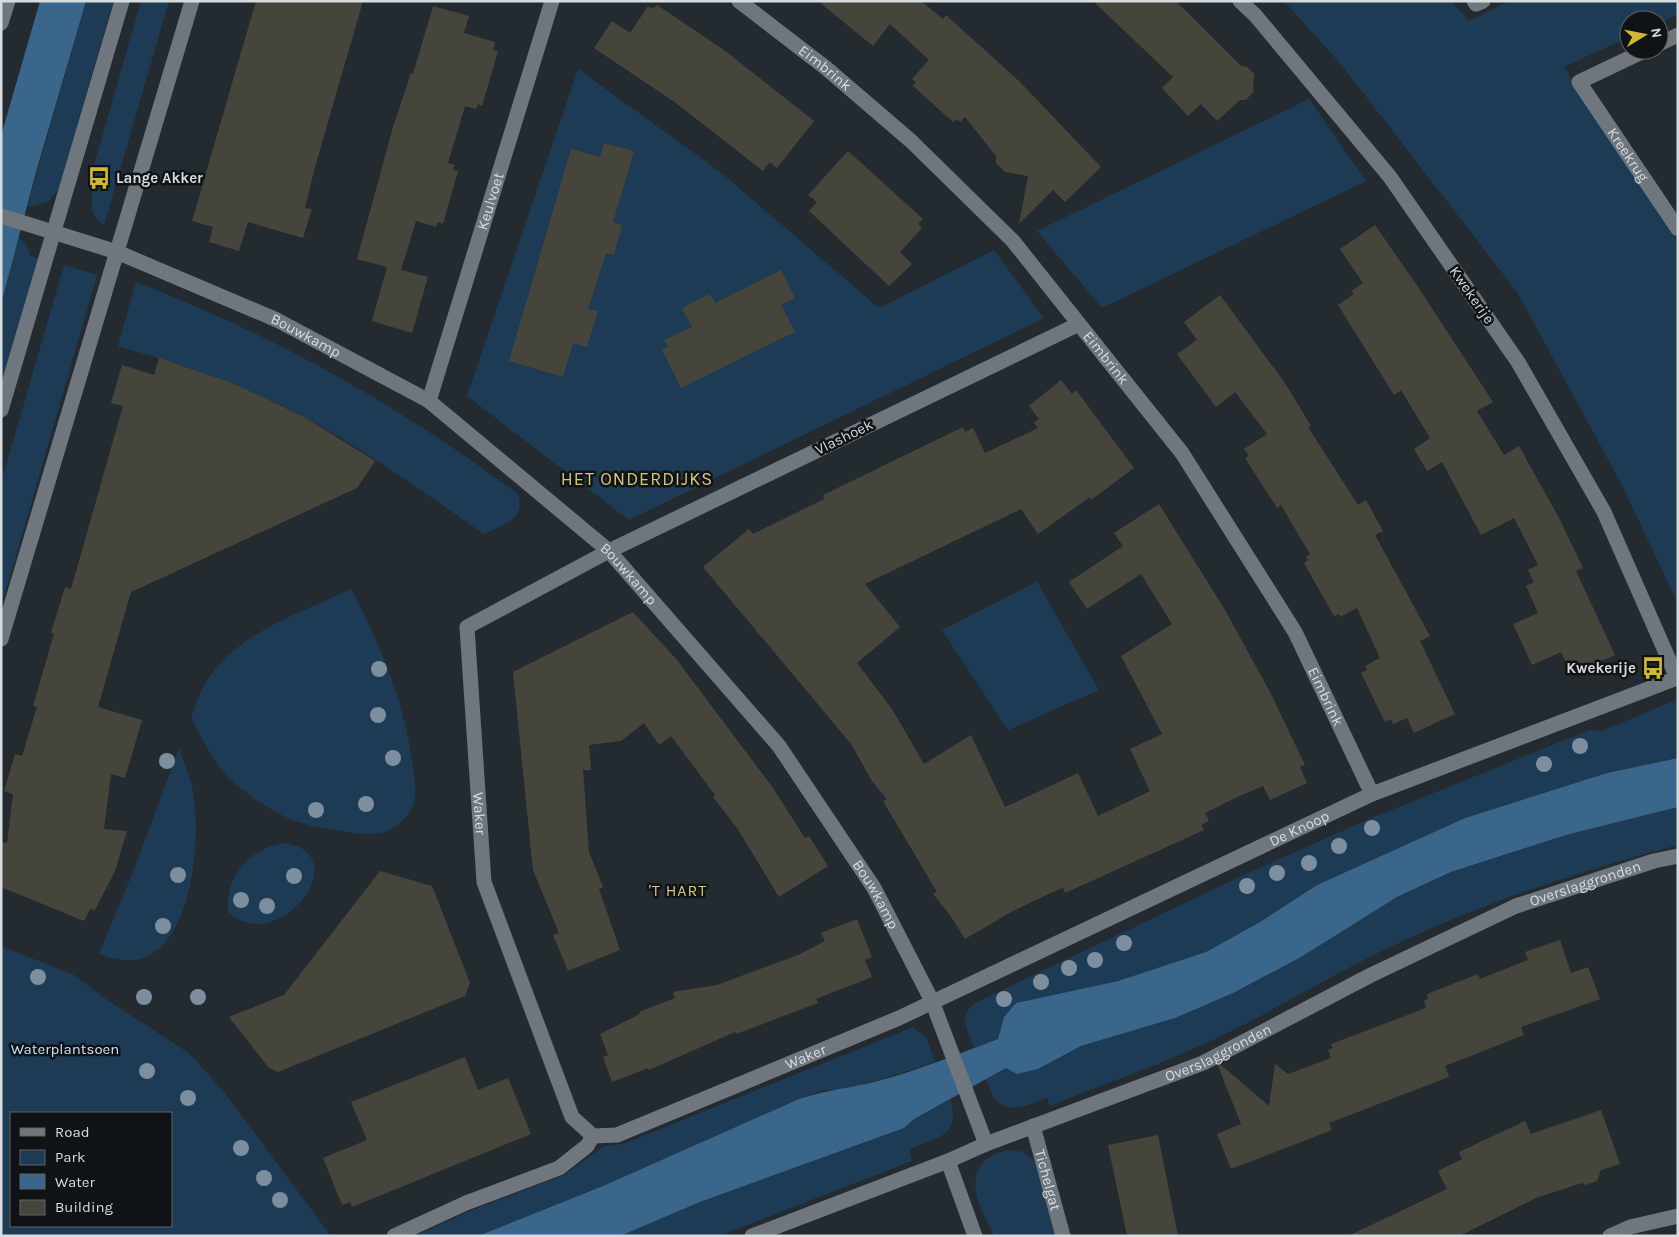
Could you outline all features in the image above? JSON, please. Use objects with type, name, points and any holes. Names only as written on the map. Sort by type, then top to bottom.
[{"type":"street","points":[[1,23],[8,1]]},
{"type":"street","points":[[1,410],[122,1]]},
{"type":"street","points":[[1,639],[192,1]]},
{"type":"street","name":"Keulvoet","points":[[429,401],[552,1]]},
{"type":"street","name":"Eimbrink","points":[[739,1],[826,68],[911,141],[1012,241],[1079,324],[1182,454],[1295,632],[1372,794]]},
{"type":"street","name":"Kwekerije","points":[[1240,1],[1255,15],[1390,178],[1518,362],[1604,512],[1677,678]]},
{"type":"street","name":"Kreekrug","points":[[1625,60],[1579,82],[1678,229]]},
{"type":"street","name":"Bouwkamp","points":[[1,216],[117,252],[277,320],[429,401],[609,551],[779,746],[874,888],[932,1001],[986,1144]]},
{"type":"street","name":"Vlashoek","points":[[609,551],[1079,324]]},
{"type":"street","name":"Waker","points":[[609,551],[466,627],[484,882],[572,1117],[593,1136],[617,1135],[899,1018],[932,1001]]},
{"type":"street","name":"De Knoop","points":[[932,1001],[1372,794],[1677,678]]},
{"type":"street","name":"Overslaggronden","points":[[752,1236],[948,1161],[986,1144],[1203,1063],[1371,975],[1516,906],[1654,861],[1678,856]]},
{"type":"street","name":"Tichelgat","points":[[1033,1126],[1063,1236]]},
{"type":"street","points":[[394,1236],[466,1204],[559,1168],[587,1146],[593,1136]]},
{"type":"street","points":[[948,1161],[975,1236]]},
{"type":"street","points":[[1610,1236],[1630,1227],[1678,1216]]},
{"type":"green space","points":[[86,1],[113,1],[59,189],[48,202],[27,207]]},
{"type":"green space","points":[[141,1],[169,1],[104,225],[93,214],[93,189],[88,186]]},
{"type":"green space","points":[[1284,1],[1451,1],[1469,21],[1509,1],[1678,1],[1678,15],[1669,19],[1669,10],[1619,10],[1619,42],[1564,67],[1678,242],[1678,604],[1623,487],[1517,292],[1344,68]]},
{"type":"green space","points":[[578,69],[719,171],[879,308],[994,250],[1044,318],[629,520],[467,396]]},
{"type":"green space","points":[[1309,99],[1366,181],[1102,308],[1037,231]]},
{"type":"green space","points":[[18,237],[27,245],[30,256],[39,258],[1,388],[1,304]]},
{"type":"green space","points":[[64,265],[97,275],[1,608],[1,483]]},
{"type":"green space","points":[[136,282],[188,303],[287,350],[381,402],[472,461],[518,494],[520,503],[516,516],[505,524],[484,534],[374,459],[329,431],[283,406],[214,377],[118,346]]},
{"type":"green space","points":[[1037,582],[1099,690],[1008,730],[942,630]]},
{"type":"green space","points":[[351,589],[382,653],[398,698],[409,744],[415,784],[413,804],[405,818],[387,831],[370,834],[352,833],[299,822],[257,801],[235,784],[217,764],[191,717],[206,682],[219,665],[235,650],[271,626]]},
{"type":"green space","points":[[1678,699],[1678,758],[1607,773],[1465,818],[1317,885],[1260,922],[1206,952],[1118,981],[1016,1003],[1004,1017],[999,1039],[974,1048],[965,1021],[968,1010],[981,1000],[1248,873],[1374,817],[1590,730],[1602,731]]},
{"type":"green space","points":[[179,748],[192,786],[196,834],[190,884],[184,909],[174,930],[161,947],[144,958],[121,960],[99,954],[135,867]]},
{"type":"green space","points":[[1678,807],[1678,845],[1602,866],[1527,891],[1418,934],[1338,974],[1250,1022],[1166,1060],[1050,1106],[1047,1098],[1020,1107],[1006,1106],[994,1098],[992,1094],[986,1079],[1006,1068],[1038,1069],[1081,1046],[1175,1018],[1398,897],[1451,872],[1566,835]]},
{"type":"green space","points":[[285,843],[306,851],[314,865],[312,882],[303,899],[288,914],[269,922],[248,923],[228,912],[230,887],[242,866],[261,851]]},
{"type":"green space","name":"Waterplantsoen","points":[[1,946],[74,975],[103,997],[190,1054],[223,1091],[331,1236],[1,1236]]},
{"type":"green space","points":[[913,1027],[927,1039],[935,1062],[876,1081],[841,1090],[823,1090],[799,1099],[603,1186],[478,1236],[414,1236],[468,1212],[564,1175],[604,1146],[623,1144]]},
{"type":"green space","points":[[950,1099],[953,1111],[949,1128],[937,1138],[909,1149],[912,1161],[719,1236],[620,1236],[700,1202],[904,1128],[914,1119]]},
{"type":"green space","points":[[1011,1150],[1023,1152],[1034,1160],[1058,1236],[994,1236],[977,1197],[975,1183],[979,1168],[983,1162],[995,1154]]},
{"type":"water","points":[[40,1],[86,1],[36,172],[1,304],[1,136]]},
{"type":"water","points":[[1678,758],[1678,807],[1566,835],[1451,872],[1397,897],[1301,957],[1233,993],[1175,1018],[1081,1046],[1038,1069],[1017,1074],[1006,1068],[914,1119],[904,1128],[700,1202],[620,1236],[478,1236],[603,1186],[799,1099],[893,1077],[998,1039],[1004,1017],[1016,1003],[1118,981],[1206,952],[1260,922],[1317,885],[1465,818],[1607,773]]},
{"type":"building","points":[[256,1],[363,1],[315,167],[305,208],[312,209],[303,238],[248,222],[239,251],[209,242],[213,227],[192,221]]},
{"type":"building","points":[[818,1],[921,1],[943,19],[946,15],[1020,82],[1101,167],[1065,202],[1053,190],[1019,224],[1028,176],[1005,172],[996,163],[996,156],[965,117],[960,122],[957,119],[953,122],[913,86],[916,82],[912,79],[929,60],[890,24],[873,46]]},
{"type":"building","points":[[1093,1],[1176,1],[1241,66],[1247,67],[1254,74],[1253,92],[1246,100],[1240,100],[1217,121],[1201,104],[1188,116],[1162,88],[1173,77]]},
{"type":"building","points":[[657,5],[724,50],[814,121],[777,168],[770,162],[763,171],[676,103],[594,48],[612,21],[630,33],[648,6],[653,9]]},
{"type":"building","points":[[433,6],[469,16],[464,33],[495,42],[493,50],[498,51],[482,106],[478,104],[476,109],[465,106],[448,163],[455,165],[453,170],[458,171],[443,224],[438,222],[436,227],[416,221],[401,270],[428,277],[412,333],[372,321],[387,267],[357,259],[393,127],[411,73],[413,74]]},
{"type":"building","points":[[604,143],[634,151],[613,222],[622,225],[614,255],[606,253],[588,309],[598,311],[587,347],[573,343],[563,377],[509,361],[571,149],[600,157]]},
{"type":"building","points":[[848,151],[923,219],[918,224],[922,228],[900,252],[912,264],[889,286],[809,211],[817,202],[808,195]]},
{"type":"building","points":[[1375,225],[1493,402],[1477,411],[1504,455],[1519,446],[1559,518],[1583,568],[1576,571],[1615,655],[1571,674],[1561,652],[1532,665],[1513,624],[1538,613],[1526,586],[1534,582],[1528,570],[1538,565],[1514,518],[1481,535],[1442,462],[1427,471],[1414,449],[1430,438],[1401,390],[1394,395],[1338,305],[1354,294],[1351,291],[1363,283],[1340,249]]},
{"type":"building","points":[[781,270],[795,298],[781,305],[795,332],[681,388],[662,350],[668,347],[664,340],[692,327],[682,308],[710,294],[715,303]]},
{"type":"building","points":[[1220,295],[1285,383],[1311,426],[1308,427],[1358,505],[1366,500],[1383,531],[1375,535],[1430,636],[1420,641],[1455,714],[1414,733],[1407,718],[1393,724],[1391,719],[1385,722],[1361,673],[1367,670],[1365,666],[1380,658],[1357,608],[1340,617],[1339,614],[1334,616],[1304,563],[1308,560],[1306,557],[1310,554],[1281,505],[1277,508],[1245,458],[1249,456],[1244,449],[1267,434],[1235,392],[1216,407],[1177,354],[1197,340],[1184,322]]},
{"type":"building","points":[[159,358],[232,383],[267,399],[306,418],[375,461],[357,488],[131,592],[98,707],[142,720],[125,778],[111,774],[104,829],[127,831],[115,871],[95,910],[90,909],[84,921],[1,887],[1,842],[7,843],[13,794],[4,791],[15,754],[22,756],[37,707],[33,706],[54,634],[51,633],[65,587],[71,589],[123,406],[111,403],[122,365],[154,375]]},
{"type":"building","points":[[1061,380],[1072,394],[1076,390],[1134,468],[1091,500],[1090,497],[1038,534],[1021,509],[865,584],[900,627],[857,663],[892,709],[924,764],[971,735],[1005,807],[1078,773],[1098,816],[1150,791],[1130,749],[1162,734],[1121,656],[1172,624],[1141,574],[1087,609],[1069,582],[1123,546],[1114,533],[1159,504],[1225,610],[1270,692],[1305,765],[1300,767],[1307,783],[1270,800],[1263,786],[1235,798],[1205,813],[1209,821],[1201,825],[1204,830],[1065,893],[1063,888],[1055,891],[1011,912],[965,939],[950,915],[933,894],[937,892],[883,801],[887,799],[872,781],[851,744],[703,567],[749,529],[753,534],[824,499],[823,495],[963,427],[965,432],[973,428],[985,453],[1038,428],[1034,423],[1039,419],[1029,406]]},
{"type":"building","points":[[633,612],[677,660],[773,788],[805,838],[809,836],[828,866],[779,897],[737,828],[713,797],[715,795],[671,736],[659,745],[644,723],[621,741],[589,745],[591,770],[583,770],[589,852],[603,887],[599,889],[620,950],[568,971],[553,935],[559,933],[533,870],[513,672]]},
{"type":"building","points":[[380,871],[432,886],[470,983],[465,996],[278,1072],[269,1068],[229,1017],[284,995]]},
{"type":"building","points":[[857,919],[872,957],[865,960],[872,977],[816,999],[818,1003],[736,1034],[735,1032],[649,1070],[648,1068],[612,1082],[603,1057],[608,1055],[600,1034],[640,1014],[639,1012],[675,998],[673,992],[717,985],[798,955],[825,941],[821,933]]},
{"type":"building","points":[[1560,940],[1571,973],[1588,967],[1600,999],[1521,1027],[1524,1035],[1445,1066],[1449,1077],[1329,1123],[1332,1130],[1231,1169],[1217,1134],[1241,1124],[1218,1066],[1220,1064],[1269,1106],[1275,1064],[1288,1074],[1331,1058],[1328,1050],[1333,1048],[1331,1044],[1426,1008],[1424,1001],[1428,999],[1427,994],[1478,974],[1480,979],[1528,960],[1525,952]]},
{"type":"building","points":[[465,1057],[478,1090],[508,1078],[531,1134],[352,1207],[350,1202],[342,1205],[323,1158],[367,1140],[351,1102]]},
{"type":"building","points":[[1601,1110],[1620,1164],[1601,1170],[1597,1181],[1586,1185],[1582,1183],[1536,1198],[1459,1236],[1348,1236],[1447,1189],[1438,1171],[1462,1159],[1459,1152],[1525,1121],[1531,1134]]},
{"type":"building","points":[[1158,1135],[1178,1236],[1127,1236],[1108,1145]]},
{"type":"place","name":"Lange Akker","points":[[99,178]]},
{"type":"place","name":"Kwekerije","points":[[1653,668]]},
{"type":"district","name":"HET ONDERDIJKS","points":[[637,479]]},
{"type":"district","name":"'T HART","points":[[678,890]]}]
